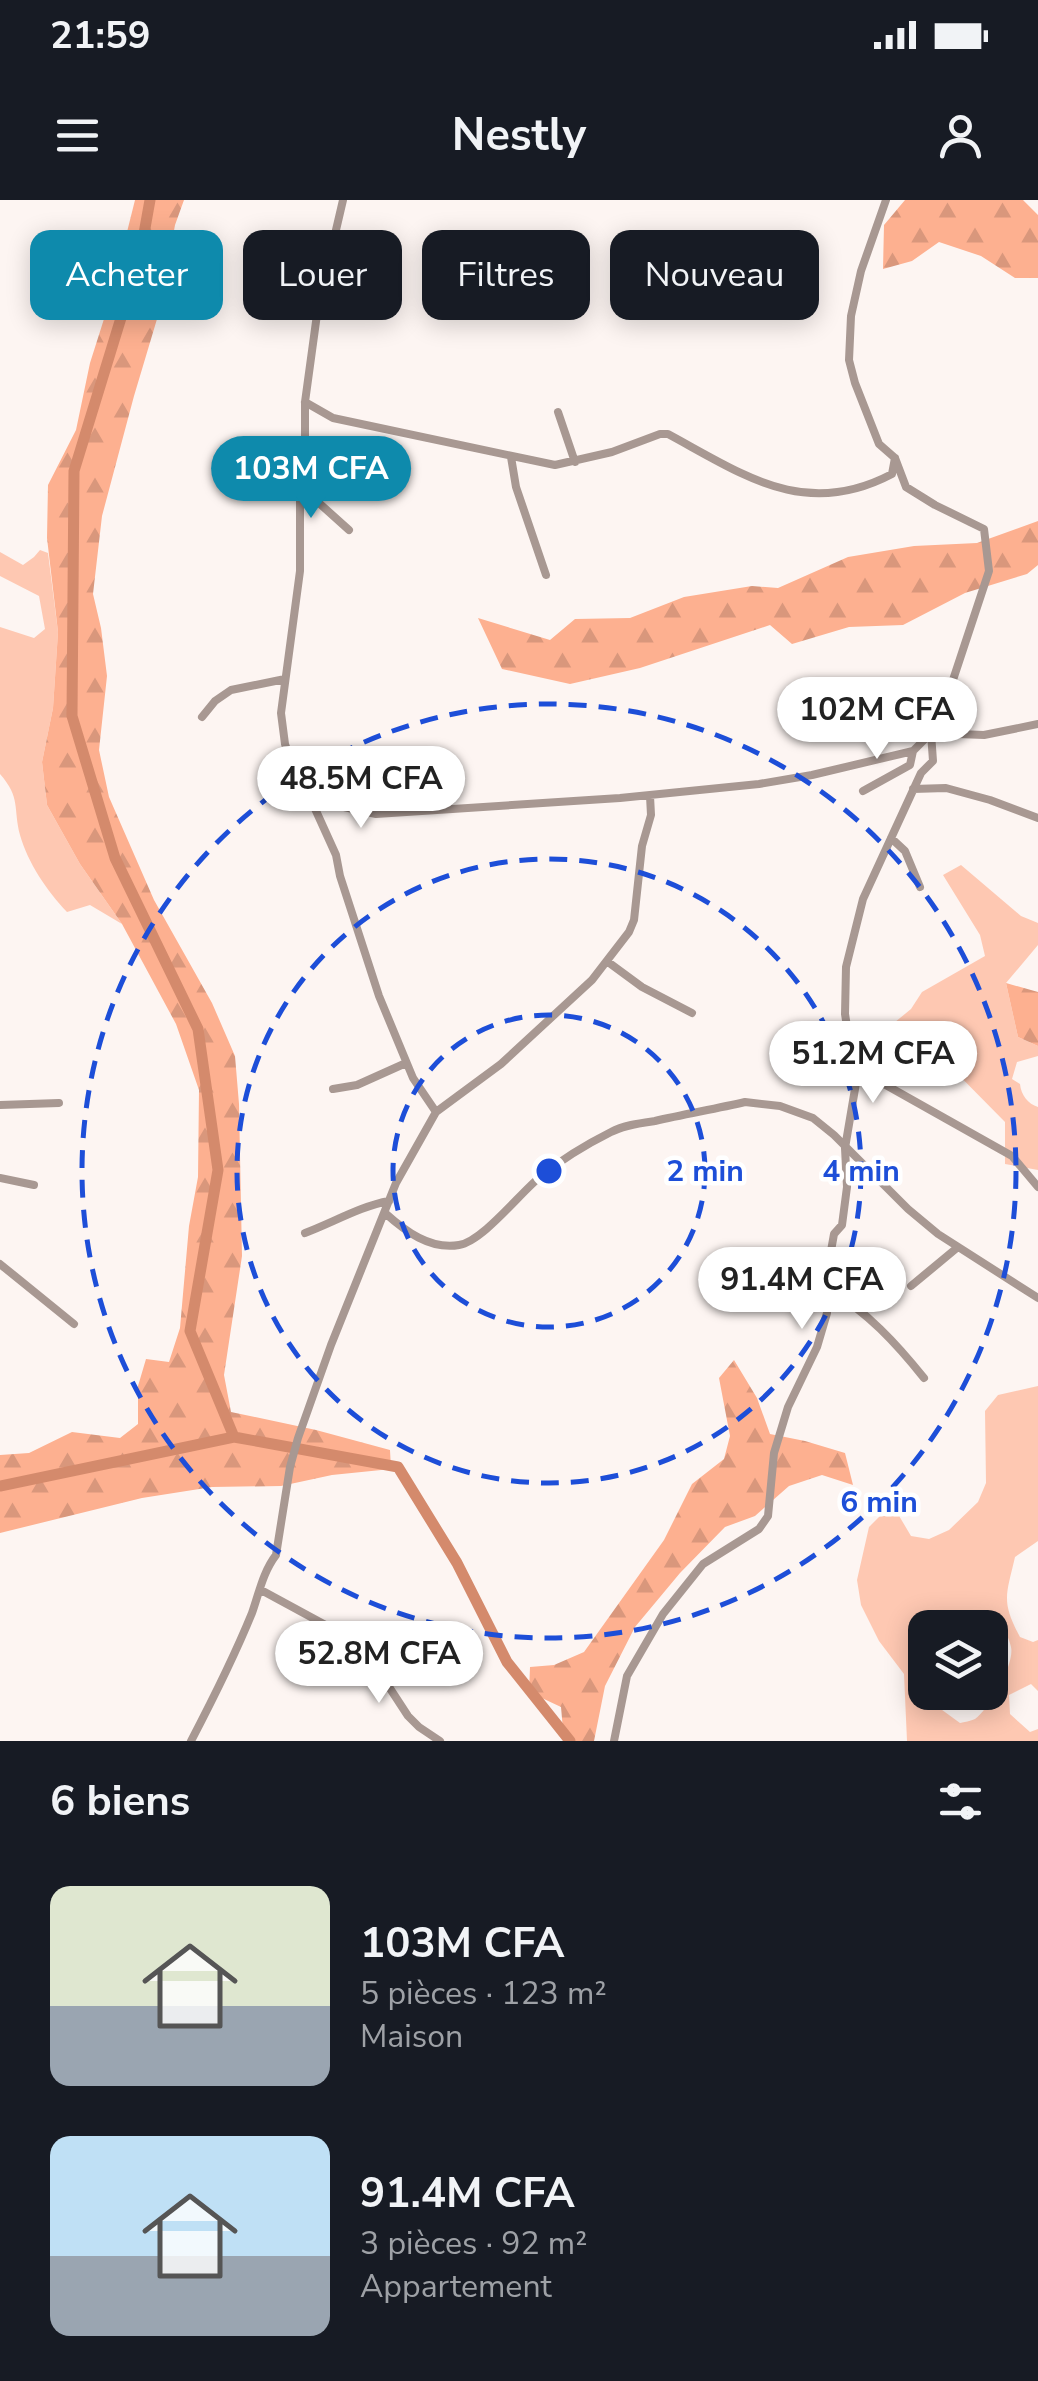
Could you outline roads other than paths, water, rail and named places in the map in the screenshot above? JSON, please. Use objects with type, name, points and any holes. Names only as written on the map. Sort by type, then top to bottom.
[{"type":"street","points":[[342,200],[318,307],[305,402],[300,571],[284,679],[282,730],[293,766],[336,855],[379,996],[413,1078],[436,1112]]},
{"type":"street","points":[[863,791],[910,765],[913,751],[943,717],[990,571],[984,529],[906,487],[896,458],[880,444],[854,383],[849,330],[856,292],[886,200]]},
{"type":"street","points":[[305,402],[333,418],[555,465],[668,434],[739,472],[793,492],[821,494],[877,482],[892,474],[896,458]]},
{"type":"street","points":[[558,412],[576,462]]},
{"type":"street","points":[[511,457],[516,487],[546,576]]},
{"type":"street","points":[[300,486],[349,530]]},
{"type":"street","points":[[202,717],[231,690],[284,679]]},
{"type":"street","points":[[930,732],[984,735],[1038,724]]},
{"type":"street","points":[[614,1741],[627,1676],[663,1614],[704,1564],[759,1529],[768,1516],[774,1453],[788,1406],[827,1313],[834,1234],[842,1224],[846,1148],[856,1098],[845,1014],[846,967],[864,899],[913,789],[933,760],[930,732]]},
{"type":"street","points":[[305,786],[335,806],[376,814],[416,813],[650,796],[786,780],[913,751]]},
{"type":"street","points":[[913,789],[946,788],[1038,818]]},
{"type":"street","points":[[191,1741],[228,1668],[266,1567],[276,1555],[298,1438],[396,1182],[436,1112],[501,1064],[592,980],[629,932],[634,920],[642,846],[651,815],[650,796]]},
{"type":"street","points":[[892,838],[906,851],[920,887]]},
{"type":"street","points":[[608,962],[642,987],[692,1013]]},
{"type":"street","points":[[333,1089],[356,1085],[406,1062]]},
{"type":"street","points":[[854,1062],[884,1084],[1006,1153],[1038,1187]]},
{"type":"street","points":[[385,1213],[408,1234],[446,1246],[460,1245],[482,1232],[552,1168],[613,1130],[760,1102],[806,1114],[834,1135],[908,1209],[958,1247],[1038,1298]]},
{"type":"street","points":[[0,1105],[60,1103]]},
{"type":"street","points":[[0,1178],[34,1185]]},
{"type":"street","points":[[304,1233],[389,1201]]},
{"type":"street","points":[[911,1286],[958,1247]]},
{"type":"street","points":[[0,1264],[74,1324]]},
{"type":"street","points":[[829,1289],[862,1311],[924,1378]]},
{"type":"street","points":[[260,1590],[355,1642],[408,1716],[440,1741]]},
{"type":"waterway","points":[[150,200],[140,256],[74,471],[72,716],[115,858],[198,1029],[218,1170],[190,1331],[234,1437]]},
{"type":"waterway","points":[[0,1486],[234,1437],[398,1467],[457,1563],[507,1662],[570,1741]]}]
